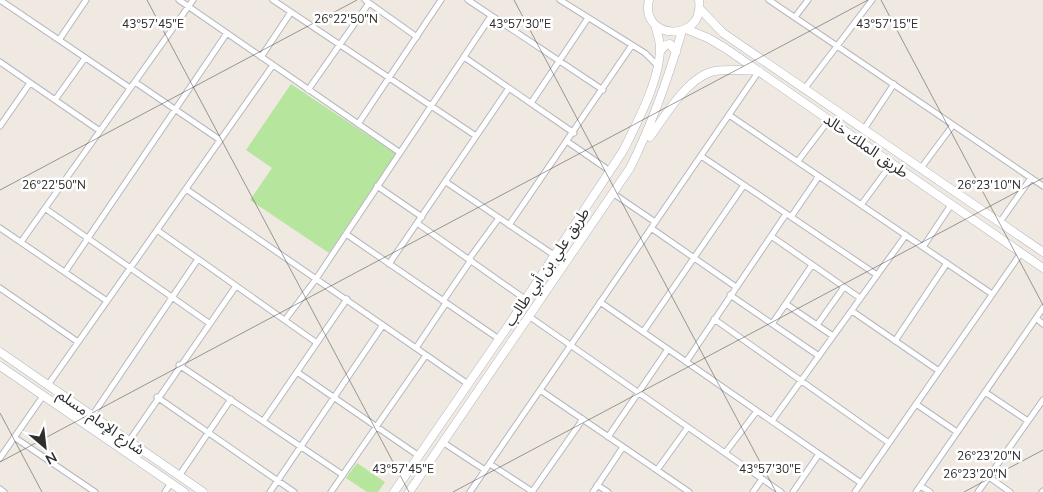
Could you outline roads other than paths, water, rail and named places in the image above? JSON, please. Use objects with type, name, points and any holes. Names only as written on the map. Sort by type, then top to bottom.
[{"type":"main road","points":[[699,0],[700,9]]},
{"type":"main road","name":"طريق علي بن أبي طالب","points":[[394,492],[499,339],[610,171],[638,122],[658,65],[660,51],[655,25],[651,19],[647,2]]},
{"type":"main road","name":"طريق الملك خالد","points":[[700,9],[716,28],[1043,252]]},
{"type":"main road","name":"طريق علي بن أبي طالب","points":[[409,492],[614,194],[637,155],[659,105],[684,30],[698,17],[700,9]]},
{"type":"main road","name":"طريق الملك خالد","points":[[655,25],[673,32],[684,30],[708,38],[759,71],[1043,268]]},
{"type":"main road","points":[[708,38],[705,31],[707,28],[716,28]]},
{"type":"main road","points":[[660,51],[670,44],[676,52]]},
{"type":"main road","points":[[637,155],[677,98],[702,76],[714,71],[759,71]]},
{"type":"main road","name":"شارع الإمام مسلم","points":[[0,352],[203,492]]},
{"type":"main road","name":"شارع الإمام مسلم","points":[[0,366],[184,492]]},
{"type":"street","points":[[0,0],[130,88]]},
{"type":"street","points":[[59,40],[86,0]]},
{"type":"street","points":[[179,0],[399,152]]},
{"type":"street","points":[[21,242],[192,0]]},
{"type":"street","points":[[273,0],[430,107],[476,136]]},
{"type":"street","points":[[358,124],[441,0]]},
{"type":"street","points":[[468,0],[603,90]]},
{"type":"street","points":[[560,0],[645,52],[658,65]]},
{"type":"street","points":[[768,0],[1043,186]]},
{"type":"street","points":[[795,17],[808,0]]},
{"type":"street","points":[[805,88],[872,0]]},
{"type":"street","points":[[308,90],[367,1],[417,37]]},
{"type":"street","points":[[261,57],[291,12]]},
{"type":"street","points":[[284,320],[346,234],[491,16]]},
{"type":"street","points":[[531,103],[588,18]]},
{"type":"street","points":[[65,272],[227,33]]},
{"type":"street","points":[[509,225],[568,142],[632,45]]},
{"type":"street","points":[[464,57],[574,133]]},
{"type":"street","points":[[55,100],[85,58]]},
{"type":"street","points":[[0,62],[100,131]]},
{"type":"street","points":[[48,385],[273,65]]},
{"type":"street","points":[[470,492],[759,71]]},
{"type":"street","points":[[135,82],[220,140]]},
{"type":"street","points":[[0,126],[30,83]]},
{"type":"street","points":[[864,128],[894,84]]},
{"type":"street","points":[[389,264],[509,88]]},
{"type":"street","points":[[729,114],[992,294]]},
{"type":"street","points":[[798,161],[829,120]]},
{"type":"street","points":[[921,168],[953,125]]},
{"type":"street","points":[[568,142],[610,171]]},
{"type":"street","points":[[701,156],[877,275]]},
{"type":"street","points":[[861,205],[892,163]]},
{"type":"street","points":[[686,362],[771,236],[819,176]]},
{"type":"street","points":[[1000,222],[1031,178]]},
{"type":"street","points":[[446,182],[554,255]]},
{"type":"street","points":[[643,332],[744,185]]},
{"type":"street","points":[[377,186],[422,217]]},
{"type":"street","points":[[186,189],[468,384]]},
{"type":"street","points":[[614,194],[655,222]]},
{"type":"street","points":[[923,247],[951,205]]},
{"type":"street","points":[[46,209],[209,323]]},
{"type":"street","points":[[416,348],[498,218]]},
{"type":"street","points":[[417,223],[525,299]]},
{"type":"street","points":[[0,228],[107,301]]},
{"type":"street","points":[[651,228],[736,287]]},
{"type":"street","points":[[157,230],[317,343]]},
{"type":"street","points":[[346,234],[499,339]]},
{"type":"street","points":[[772,422],[906,235]]},
{"type":"street","points":[[771,236],[860,298]]},
{"type":"street","points":[[855,492],[1021,253]]},
{"type":"street","points":[[92,416],[198,260]]},
{"type":"street","points":[[895,341],[947,263]]},
{"type":"street","points":[[772,324],[812,265]]},
{"type":"street","points":[[128,441],[179,365],[236,286]]},
{"type":"street","points":[[817,325],[844,287]]},
{"type":"street","points":[[0,288],[78,342]]},
{"type":"street","points":[[730,296],[819,356]]},
{"type":"street","points":[[264,420],[347,299]]},
{"type":"street","points":[[600,302],[862,483]]},
{"type":"street","points":[[786,304],[833,336]]},
{"type":"street","points":[[916,492],[1043,308]]},
{"type":"street","points":[[852,311],[939,371]]},
{"type":"street","points":[[530,317],[781,492]]},
{"type":"street","points":[[1036,318],[1043,324]]},
{"type":"street","points":[[714,319],[890,443]]},
{"type":"street","points":[[270,492],[383,325]]},
{"type":"street","points":[[608,437],[668,349]]},
{"type":"street","points":[[331,492],[426,355]]},
{"type":"street","points":[[179,365],[343,474]]},
{"type":"street","points":[[297,372],[419,456]]},
{"type":"street","points":[[540,390],[689,492]]},
{"type":"street","points":[[985,392],[1028,421]]},
{"type":"street","points":[[0,458],[43,396]]},
{"type":"street","points":[[157,397],[294,492]]},
{"type":"street","points":[[179,476],[231,398]]},
{"type":"street","points":[[978,492],[1043,400]]},
{"type":"street","points":[[916,404],[957,432]]},
{"type":"street","points":[[725,453],[757,411]]},
{"type":"street","points":[[490,464],[532,492],[583,419]]},
{"type":"street","points":[[657,470],[688,427]]},
{"type":"street","points":[[14,437],[95,492]]},
{"type":"street","points":[[444,443],[485,470]]},
{"type":"street","points":[[593,492],[623,446]]},
{"type":"street","points":[[793,492],[819,454]]},
{"type":"street","points":[[989,477],[1010,492]]},
{"type":"street","points":[[754,492],[762,479]]},
{"type":"street","points":[[165,492],[171,483]]},
{"type":"street","points":[[598,485],[608,492]]},
{"type":"street","points":[[920,486],[930,492]]},
{"type":"street","points":[[0,489],[4,492]]}]
